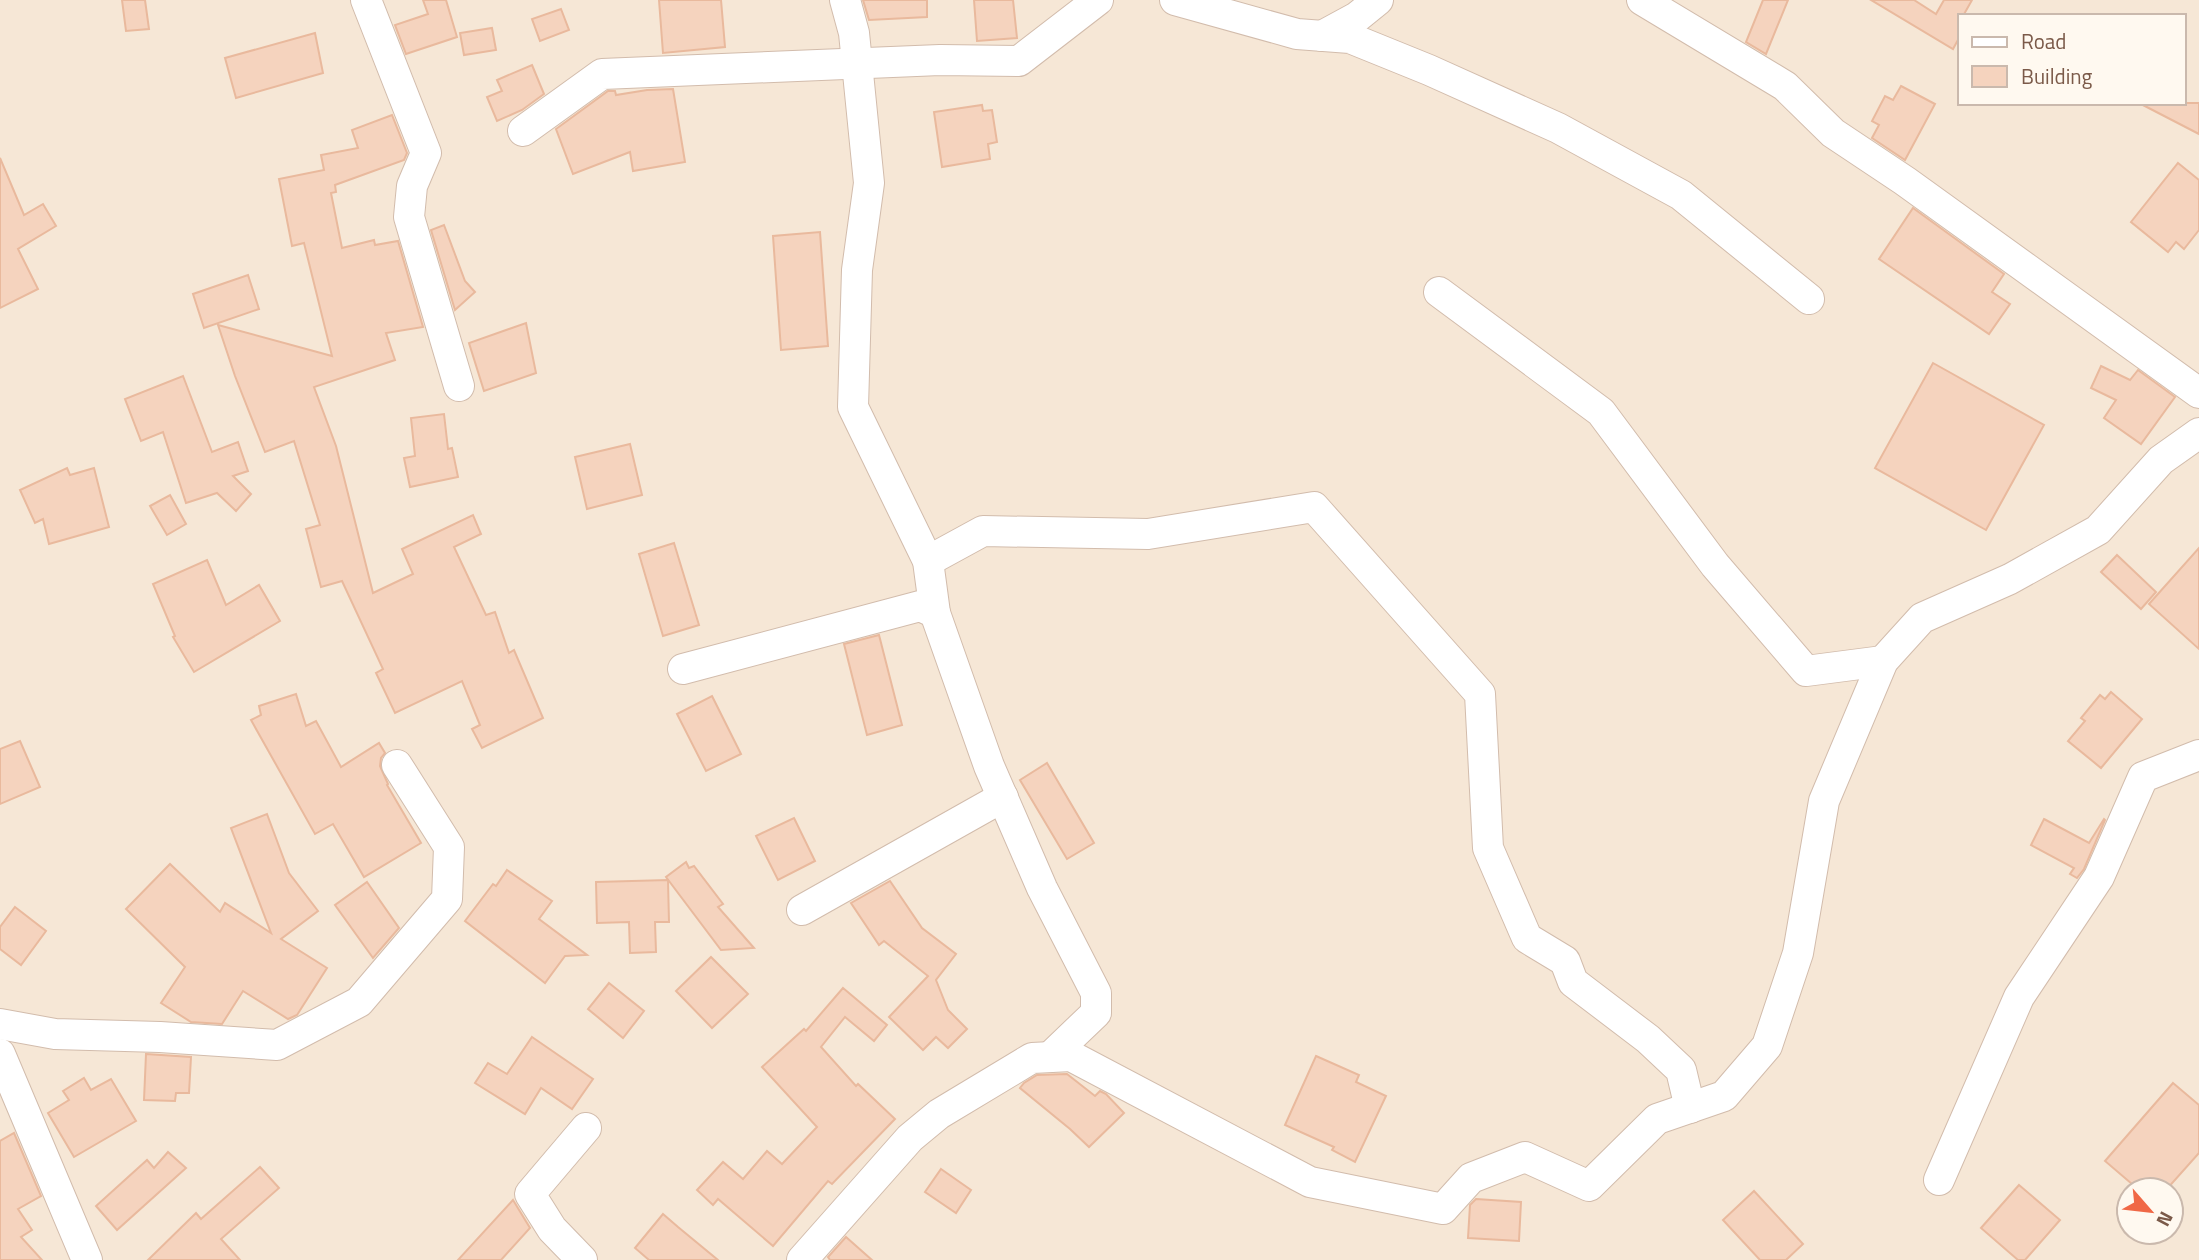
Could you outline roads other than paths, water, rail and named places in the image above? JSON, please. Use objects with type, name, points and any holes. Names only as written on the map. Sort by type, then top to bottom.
[{"type":"street","points":[[366,0],[426,153],[412,186],[410,217],[459,386]]},
{"type":"street","points":[[845,0],[854,33],[858,63],[869,183],[856,270],[853,407],[928,561],[935,613],[989,766],[1042,888],[1096,993],[1096,1013],[1050,1057]]},
{"type":"street","points":[[523,131],[602,74],[940,60],[1019,61],[1098,0]]},
{"type":"street","points":[[1175,0],[1297,34],[1350,38],[1558,128],[1681,195],[1809,299]]},
{"type":"street","points":[[1322,36],[1357,17],[1378,0]]},
{"type":"street","points":[[1642,0],[1785,86],[1832,132],[1905,181],[2199,393]]},
{"type":"street","points":[[1439,292],[1601,412],[1715,565],[1806,671],[1883,661]]},
{"type":"street","points":[[802,1260],[910,1138],[939,1114],[1032,1058],[1071,1056],[1310,1182],[1443,1209],[1471,1178],[1525,1157],[1589,1186],[1657,1119],[1724,1096],[1767,1046],[1798,953],[1824,801],[1883,661],[1922,618],[2010,579],[2098,530],[2161,460],[2199,433]]},
{"type":"street","points":[[928,561],[983,531],[1148,534],[1314,508],[1480,694],[1488,848],[1527,938],[1565,961],[1573,982],[1648,1039],[1681,1070],[1690,1108]]},
{"type":"street","points":[[683,669],[920,606],[935,613]]},
{"type":"street","points":[[1940,1180],[2019,997],[2099,877],[2143,777],[2199,755]]},
{"type":"street","points":[[0,1024],[55,1034],[160,1037],[277,1045],[359,1002],[447,900],[449,847],[397,765]]},
{"type":"street","points":[[802,909],[1003,797]]},
{"type":"street","points":[[0,1054],[87,1260]]},
{"type":"street","points":[[582,1260],[552,1229],[530,1194],[586,1128]]}]
